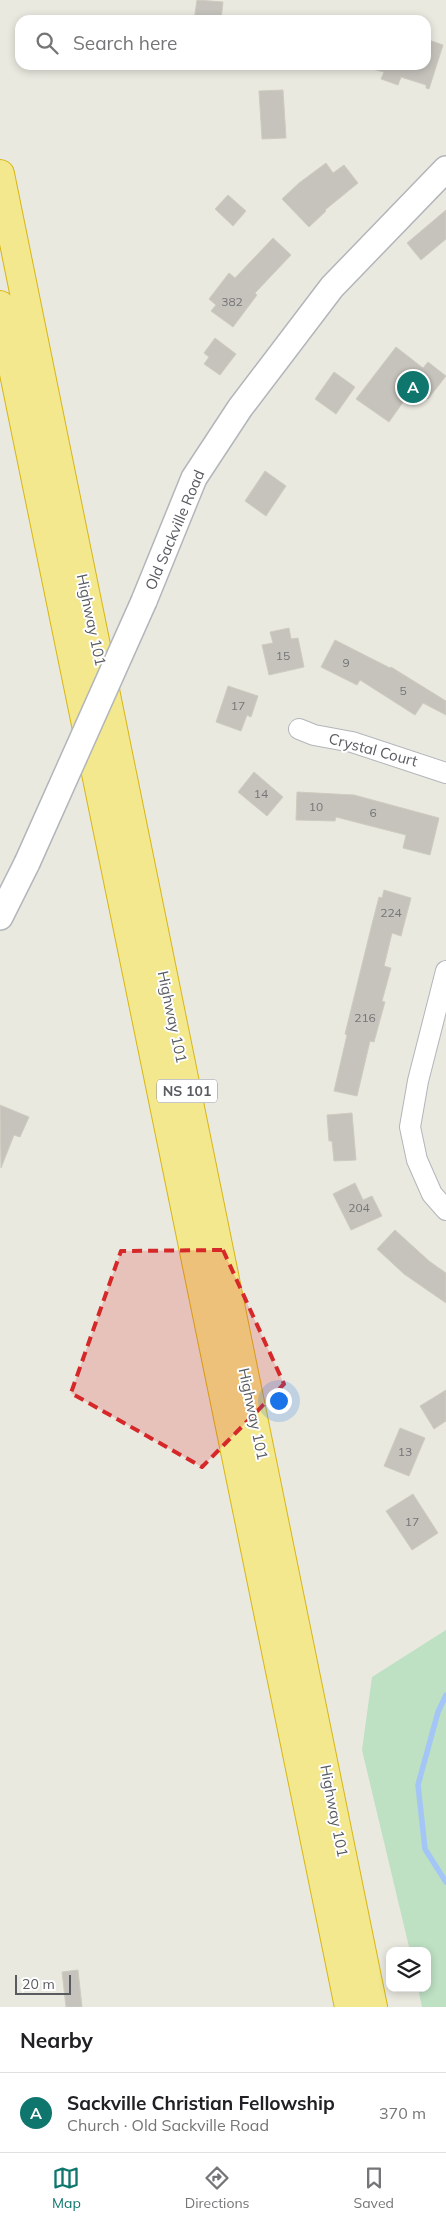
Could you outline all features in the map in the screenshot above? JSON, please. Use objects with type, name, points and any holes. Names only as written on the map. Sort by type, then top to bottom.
[{"type":"highway","name":"Highway 101","points":[[0,174],[373,2007]]},
{"type":"highway","name":"Highway 101","points":[[0,305],[349,2007]]},
{"type":"street","name":"Old Sackville Road","points":[[0,917],[27,863],[144,601],[194,478],[240,408],[332,287],[446,169]]},
{"type":"street","name":"Crystal Court","points":[[299,729],[314,735],[371,748],[446,772]]},
{"type":"street","points":[[446,971],[418,1081],[410,1128],[416,1160],[432,1194],[446,1210]]},
{"type":"highlighted area","points":[[223,1250],[284,1384],[202,1467],[71,1393],[121,1251]]},
{"type":"green space","points":[[446,1630],[446,2007],[422,2007],[419,1992],[431,1992],[431,1947],[409,1947],[362,1750],[372,1677]]},
{"type":"building","points":[[197,0],[223,2],[222,15],[195,15]]},
{"type":"building","points":[[431,41],[443,45],[429,89],[426,88],[426,85],[401,77],[398,85],[381,79],[384,72],[376,70],[431,70]]},
{"type":"building","points":[[283,90],[286,138],[262,139],[259,91]]},
{"type":"building","points":[[326,163],[333,173],[344,165],[358,183],[325,210],[309,227],[282,199],[299,183]]},
{"type":"building","points":[[228,195],[246,211],[233,226],[215,209]]},
{"type":"building","points":[[446,210],[446,239],[421,260],[407,243]]},
{"type":"building","points":[[273,238],[291,255],[255,293],[257,295],[233,327],[211,311],[216,305],[209,299],[229,273],[235,278]]},
{"type":"building","points":[[215,338],[236,354],[220,375],[204,364],[209,357],[204,353]]},
{"type":"building","points":[[396,347],[423,368],[428,362],[446,376],[428,399],[425,396],[419,404],[408,395],[389,422],[356,399]]},
{"type":"building","points":[[334,372],[355,387],[336,414],[315,399]]},
{"type":"building","points":[[265,471],[286,486],[266,516],[245,501]]},
{"type":"building","points":[[289,628],[291,639],[298,638],[304,667],[269,675],[262,645],[273,643],[270,632]]},
{"type":"building","points":[[335,640],[391,667],[446,701],[446,715],[423,703],[415,715],[360,680],[357,685],[321,667]]},
{"type":"building","points":[[228,686],[258,696],[251,717],[247,715],[241,731],[216,722]]},
{"type":"building","points":[[254,772],[283,797],[267,816],[238,792]]},
{"type":"building","points":[[297,792],[354,795],[439,818],[430,855],[403,848],[406,835],[336,817],[335,821],[296,820]]},
{"type":"building","points":[[384,890],[411,898],[401,936],[392,933],[384,966],[391,968],[382,1001],[385,1002],[374,1042],[370,1041],[357,1096],[334,1091],[347,1035],[345,1034],[371,928],[379,897],[382,898]]},
{"type":"building","points":[[0,1105],[29,1117],[20,1137],[14,1135],[1,1168]]},
{"type":"building","points":[[352,1113],[356,1160],[334,1161],[332,1141],[329,1141],[327,1115]]},
{"type":"building","points":[[355,1183],[363,1200],[372,1196],[382,1216],[351,1230],[333,1194]]},
{"type":"building","points":[[395,1230],[429,1261],[446,1273],[446,1303],[404,1274],[377,1249]]},
{"type":"building","points":[[446,1390],[446,1421],[434,1429],[420,1406]]},
{"type":"building","points":[[400,1428],[425,1438],[409,1476],[384,1466]]},
{"type":"building","points":[[413,1494],[438,1533],[412,1550],[386,1511]]},
{"type":"building","points":[[78,1970],[82,2007],[66,2007],[62,1972]]},
{"type":"waterway","points":[[446,1695],[438,1712],[418,1785],[425,1849],[446,1882]]},
{"type":"place","name":"Sackville Christian Fellowship","points":[[413,387]]}]
